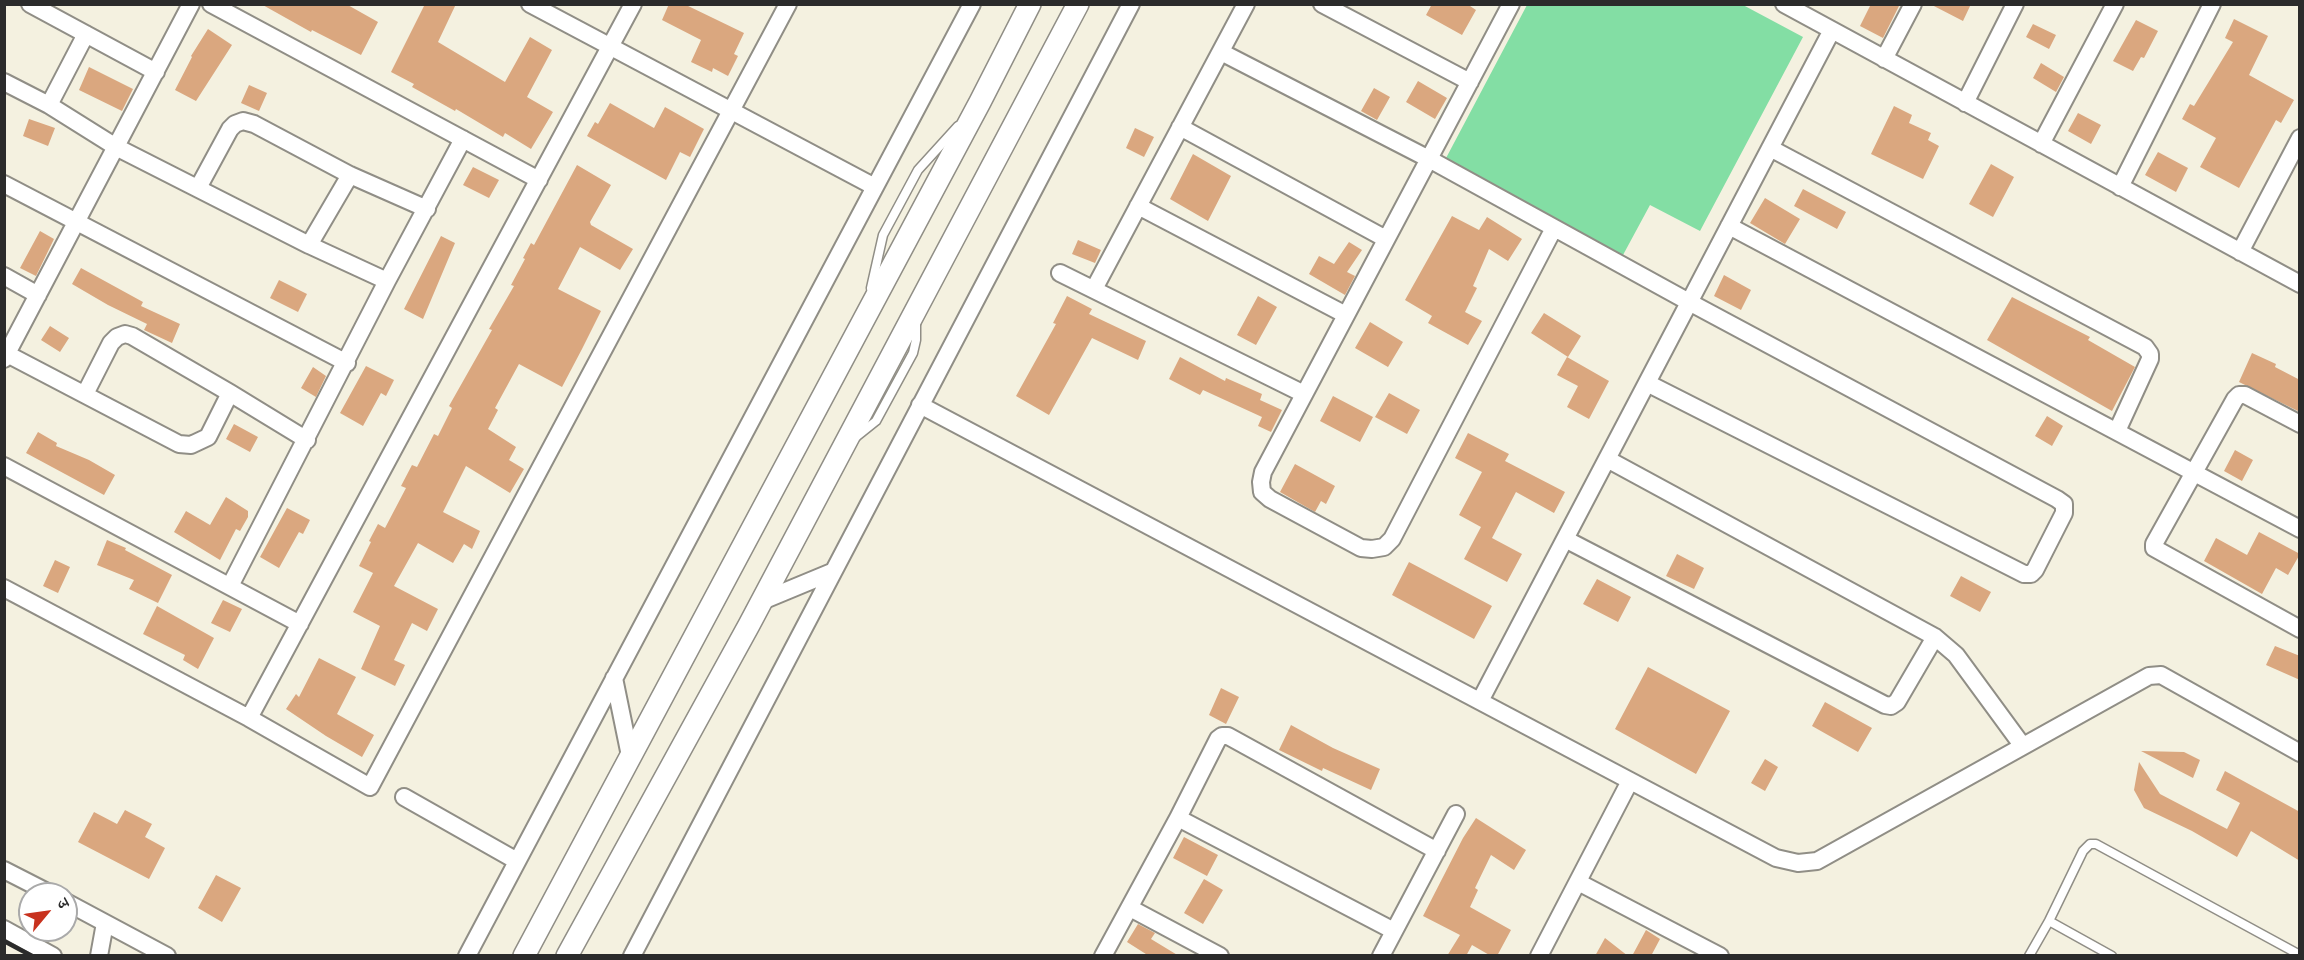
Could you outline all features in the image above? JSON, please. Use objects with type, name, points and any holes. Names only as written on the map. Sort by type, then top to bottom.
[{"type":"street","points":[[30,4],[156,72]]},
{"type":"street","points":[[191,4],[6,357],[85,394],[179,444],[191,445],[208,436],[230,393]]},
{"type":"street","points":[[211,4],[539,180]]},
{"type":"street","points":[[530,4],[875,187]]},
{"type":"street","points":[[249,718],[633,4]]},
{"type":"street","points":[[4,588],[249,718],[370,787],[788,4]]},
{"type":"street","points":[[466,956],[972,4]]},
{"type":"street","points":[[524,956],[980,102],[1030,4]]},
{"type":"street","points":[[567,956],[762,601],[1078,4]]},
{"type":"street","points":[[632,956],[1131,4]]},
{"type":"street","points":[[1094,289],[1246,4]]},
{"type":"street","points":[[1322,4],[1470,82]]},
{"type":"street","points":[[1511,4],[1263,472],[1262,492],[1270,499],[1361,548],[1384,547],[1392,539],[1554,228]]},
{"type":"street","points":[[1784,4],[1810,11],[1832,30],[1884,59],[2300,284]]},
{"type":"street","points":[[1884,59],[1913,4]]},
{"type":"street","points":[[1965,103],[2015,4]]},
{"type":"street","points":[[2041,144],[2115,4]]},
{"type":"street","points":[[2120,187],[2212,4]]},
{"type":"street","points":[[1480,701],[1832,30]]},
{"type":"street","points":[[49,105],[86,34]]},
{"type":"street","points":[[1221,52],[1429,159],[2064,504],[2064,513],[2035,570],[2031,574],[2024,574],[1647,383]]},
{"type":"street","points":[[4,82],[49,105],[116,147],[309,245],[387,281]]},
{"type":"street","points":[[198,188],[230,129],[243,121],[254,124],[350,175],[427,209]]},
{"type":"street","points":[[1180,127],[1386,239]]},
{"type":"street","points":[[2241,252],[2300,138]]},
{"type":"street","points":[[230,586],[347,363],[387,281],[463,140]]},
{"type":"street","points":[[1770,148],[2145,347],[2150,354],[2150,359],[2116,431]]},
{"type":"street","points":[[309,245],[350,175]]},
{"type":"street","points":[[4,184],[347,363]]},
{"type":"street","points":[[1138,206],[1346,315]]},
{"type":"street","points":[[1729,226],[2300,529]]},
{"type":"street","points":[[1060,273],[1304,394]]},
{"type":"street","points":[[4,276],[38,295]]},
{"type":"street","points":[[85,394],[111,343],[117,337],[125,334],[230,393],[306,440]]},
{"type":"street","points":[[2300,424],[2246,395],[2240,395],[2235,399],[2154,544],[2154,548],[2300,628]]},
{"type":"street","points":[[920,405],[1776,858],[1798,863],[1817,861],[2138,680],[2149,676],[2161,675],[2300,753]]},
{"type":"street","points":[[1607,459],[1935,637],[1956,655],[2022,745]]},
{"type":"street","points":[[4,466],[300,624]]},
{"type":"street","points":[[1565,539],[1885,705],[1891,706],[1897,702],[1935,637]]},
{"type":"street","points":[[762,601],[832,572]]},
{"type":"street","points":[[614,678],[630,756]]},
{"type":"street","points":[[1103,956],[1218,739],[1225,736],[1437,851]]},
{"type":"street","points":[[1540,955],[1630,781]]},
{"type":"street","points":[[404,797],[517,861]]},
{"type":"street","points":[[1381,956],[1456,814]]},
{"type":"street","points":[[1178,818],[1394,931]]},
{"type":"street","points":[[4,870],[28,882]]},
{"type":"street","points":[[1578,882],[1720,956]]},
{"type":"street","points":[[78,908],[167,956]]},
{"type":"street","points":[[1130,908],[1210,953]]},
{"type":"street","points":[[99,956],[105,923]]},
{"type":"street","points":[[4,929],[53,956]]},
{"type":"lane","points":[[2029,956],[2049,921],[2083,850],[2090,844],[2096,844],[2300,955]]},
{"type":"lane","points":[[2049,921],[2112,956]]},
{"type":"green space","points":[[1527,5],[1743,5],[1803,37],[1700,231],[1650,205],[1623,255],[1445,160]]},
{"type":"building","points":[[261,4],[346,4],[378,22],[361,55],[312,30],[311,32]]},
{"type":"building","points":[[425,4],[456,4],[438,42],[505,82],[530,37],[552,50],[527,97],[553,112],[531,149],[505,133],[503,137],[456,109],[455,111],[412,87],[414,84],[391,72]]},
{"type":"building","points":[[669,4],[684,4],[744,33],[734,54],[738,56],[728,76],[713,68],[712,72],[691,62],[701,40],[662,20]]},
{"type":"building","points":[[1432,4],[1467,4],[1476,10],[1462,35],[1426,15]]},
{"type":"building","points":[[1871,4],[1900,4],[1883,38],[1860,26]]},
{"type":"building","points":[[1930,4],[1971,4],[1963,21]]},
{"type":"building","points":[[2234,19],[2268,36],[2249,75],[2294,100],[2281,123],[2276,120],[2239,188],[2200,167],[2216,138],[2182,119],[2190,104],[2194,106],[2233,42],[2225,38]]},
{"type":"building","points":[[2136,20],[2158,31],[2144,58],[2141,57],[2133,71],[2113,61]]},
{"type":"building","points":[[2033,24],[2056,35],[2049,49],[2026,37]]},
{"type":"building","points":[[208,29],[232,45],[196,101],[175,90],[191,56]]},
{"type":"building","points":[[2041,63],[2064,77],[2056,92],[2033,78]]},
{"type":"building","points":[[89,67],[133,89],[122,111],[79,90]]},
{"type":"building","points":[[1418,81],[1447,98],[1435,119],[1406,102]]},
{"type":"building","points":[[249,85],[267,93],[259,111],[241,103]]},
{"type":"building","points":[[1374,88],[1390,97],[1377,120],[1361,111]]},
{"type":"building","points":[[610,103],[654,128],[665,107],[704,129],[690,157],[680,152],[666,180],[587,136],[595,122],[598,124]]},
{"type":"building","points":[[1894,106],[1912,115],[1909,123],[1931,133],[1928,140],[1939,146],[1923,179],[1871,154]]},
{"type":"building","points":[[2078,113],[2101,125],[2091,144],[2068,131]]},
{"type":"building","points":[[29,119],[55,128],[48,146],[23,136]]},
{"type":"building","points":[[1135,128],[1154,137],[1144,157],[1126,148]]},
{"type":"building","points":[[2158,152],[2188,168],[2176,192],[2145,175]]},
{"type":"building","points":[[1193,154],[1231,176],[1208,221],[1170,199]]},
{"type":"building","points":[[1991,164],[2014,177],[1993,217],[1969,204]]},
{"type":"building","points":[[577,165],[611,185],[590,222],[591,225],[633,249],[620,270],[580,247],[558,289],[601,311],[582,349],[562,387],[519,364],[495,408],[498,410],[488,429],[516,447],[509,460],[524,469],[510,493],[466,466],[443,512],[480,531],[472,549],[464,544],[453,563],[418,543],[394,586],[438,609],[427,631],[412,623],[394,660],[405,665],[395,686],[361,669],[380,626],[353,612],[373,573],[359,566],[378,524],[385,528],[406,488],[401,486],[412,465],[417,467],[434,434],[438,436],[452,408],[449,406],[514,286],[511,285],[525,259],[523,258],[531,243],[534,245]]},
{"type":"building","points":[[473,167],[499,180],[489,198],[463,185]]},
{"type":"building","points":[[1803,189],[1846,212],[1837,229],[1794,206]]},
{"type":"building","points":[[1765,198],[1800,219],[1785,244],[1750,223]]},
{"type":"building","points":[[1452,216],[1479,230],[1487,217],[1522,239],[1508,261],[1489,249],[1473,286],[1477,288],[1465,312],[1482,321],[1468,345],[1428,323],[1432,316],[1405,300]]},
{"type":"building","points":[[40,231],[54,239],[36,276],[20,268]]},
{"type":"building","points":[[441,236],[455,243],[423,319],[404,309]]},
{"type":"building","points":[[1078,240],[1101,250],[1095,263],[1072,254]]},
{"type":"building","points":[[1349,242],[1362,250],[1347,272],[1355,276],[1345,295],[1309,274],[1319,256],[1334,264]]},
{"type":"building","points":[[81,268],[143,302],[141,306],[180,324],[172,343],[144,330],[147,324],[72,284]]},
{"type":"building","points":[[1724,275],[1751,290],[1741,310],[1714,296]]},
{"type":"building","points":[[279,280],[307,294],[298,312],[270,298]]},
{"type":"building","points":[[1067,296],[1092,309],[1089,314],[1146,341],[1138,360],[1092,338],[1049,415],[1016,396],[1056,324],[1053,323]]},
{"type":"building","points":[[1258,296],[1277,307],[1256,345],[1237,335]]},
{"type":"building","points":[[2012,297],[2090,337],[2088,340],[2135,367],[2112,411],[1987,340]]},
{"type":"building","points":[[1544,313],[1581,336],[1568,357],[1531,333]]},
{"type":"building","points":[[1370,322],[1403,342],[1388,367],[1355,348]]},
{"type":"building","points":[[50,326],[69,338],[60,352],[41,340]]},
{"type":"building","points":[[2252,353],[2276,364],[2275,367],[2300,380],[2300,412],[2239,382]]},
{"type":"building","points":[[1180,357],[1225,381],[1226,378],[1262,394],[1260,400],[1282,410],[1271,432],[1258,426],[1262,417],[1203,390],[1200,395],[1169,379]]},
{"type":"building","points":[[1567,357],[1609,381],[1589,419],[1567,407],[1578,386],[1557,375]]},
{"type":"building","points":[[366,366],[394,380],[386,396],[381,393],[363,426],[340,413]]},
{"type":"building","points":[[313,367],[326,376],[316,397],[301,388]]},
{"type":"building","points":[[1389,393],[1420,410],[1407,434],[1375,417]]},
{"type":"building","points":[[1333,396],[1373,417],[1360,442],[1320,421]]},
{"type":"building","points":[[2047,416],[2063,426],[2052,446],[2035,436]]},
{"type":"building","points":[[234,424],[258,437],[250,452],[226,439]]},
{"type":"building","points":[[38,432],[57,443],[56,446],[89,460],[115,475],[104,495],[26,453]]},
{"type":"building","points":[[1468,433],[1509,454],[1505,461],[1565,492],[1554,513],[1516,492],[1492,538],[1522,554],[1507,582],[1464,559],[1481,527],[1459,515],[1482,472],[1455,458]]},
{"type":"building","points":[[2235,450],[2253,460],[2242,481],[2224,471]]},
{"type":"building","points":[[1295,464],[1335,486],[1326,504],[1321,501],[1315,512],[1280,492]]},
{"type":"building","points":[[226,497],[248,511],[248,517],[240,531],[236,529],[220,560],[174,532],[186,511],[210,525]]},
{"type":"building","points":[[287,508],[310,520],[303,534],[299,532],[279,568],[260,557]]},
{"type":"building","points":[[2259,532],[2300,554],[2288,575],[2276,568],[2262,594],[2204,561],[2216,538],[2247,555]]},
{"type":"building","points":[[107,540],[126,548],[125,550],[172,575],[158,603],[129,589],[134,580],[97,565]]},
{"type":"building","points":[[1677,554],[1704,568],[1694,589],[1666,576]]},
{"type":"building","points":[[55,560],[70,567],[58,593],[43,586]]},
{"type":"building","points":[[1409,562],[1492,606],[1474,639],[1392,595]]},
{"type":"building","points":[[1961,576],[1991,592],[1980,612],[1950,596]]},
{"type":"building","points":[[1597,579],[1631,597],[1618,622],[1583,604]]},
{"type":"building","points":[[223,600],[242,609],[230,632],[211,623]]},
{"type":"building","points":[[157,606],[214,638],[198,669],[183,660],[185,655],[143,634]]},
{"type":"building","points":[[2275,646],[2300,656],[2300,680],[2266,665]]},
{"type":"building","points":[[319,658],[356,677],[337,714],[374,735],[362,757],[286,709],[296,694],[299,697]]},
{"type":"building","points":[[1648,667],[1730,711],[1696,774],[1615,729]]},
{"type":"building","points":[[1221,688],[1239,697],[1226,724],[1209,715]]},
{"type":"building","points":[[1825,702],[1872,728],[1858,752],[1812,726]]},
{"type":"building","points":[[1291,725],[1333,748],[1380,769],[1371,790],[1323,768],[1322,771],[1279,750]]},
{"type":"building","points":[[2141,751],[2184,752],[2200,760],[2193,778]]},
{"type":"building","points":[[1765,759],[1778,767],[1765,791],[1751,783]]},
{"type":"building","points":[[2139,762],[2160,794],[2227,829],[2240,803],[2216,790],[2225,771],[2300,812],[2300,861],[2251,831],[2237,857],[2192,831],[2144,808],[2134,790]]},
{"type":"building","points":[[125,810],[152,824],[145,837],[165,848],[149,879],[78,842],[94,812],[117,824]]},
{"type":"building","points":[[1476,818],[1526,850],[1514,870],[1491,855],[1475,888],[1478,890],[1470,907],[1511,930],[1497,956],[1491,956],[1472,945],[1466,956],[1447,956],[1460,935],[1423,916],[1463,838]]},
{"type":"building","points":[[1184,837],[1218,855],[1207,876],[1173,858]]},
{"type":"building","points":[[216,875],[241,888],[222,922],[198,908]]},
{"type":"building","points":[[1204,879],[1223,890],[1203,924],[1184,913]]},
{"type":"building","points":[[1138,924],[1155,933],[1151,939],[1179,956],[1149,956],[1127,942]]},
{"type":"building","points":[[1646,930],[1660,939],[1651,956],[1632,956]]},
{"type":"building","points":[[1605,938],[1628,956],[1595,956]]},
{"type":"railway","points":[[4,941],[32,956]]}]
